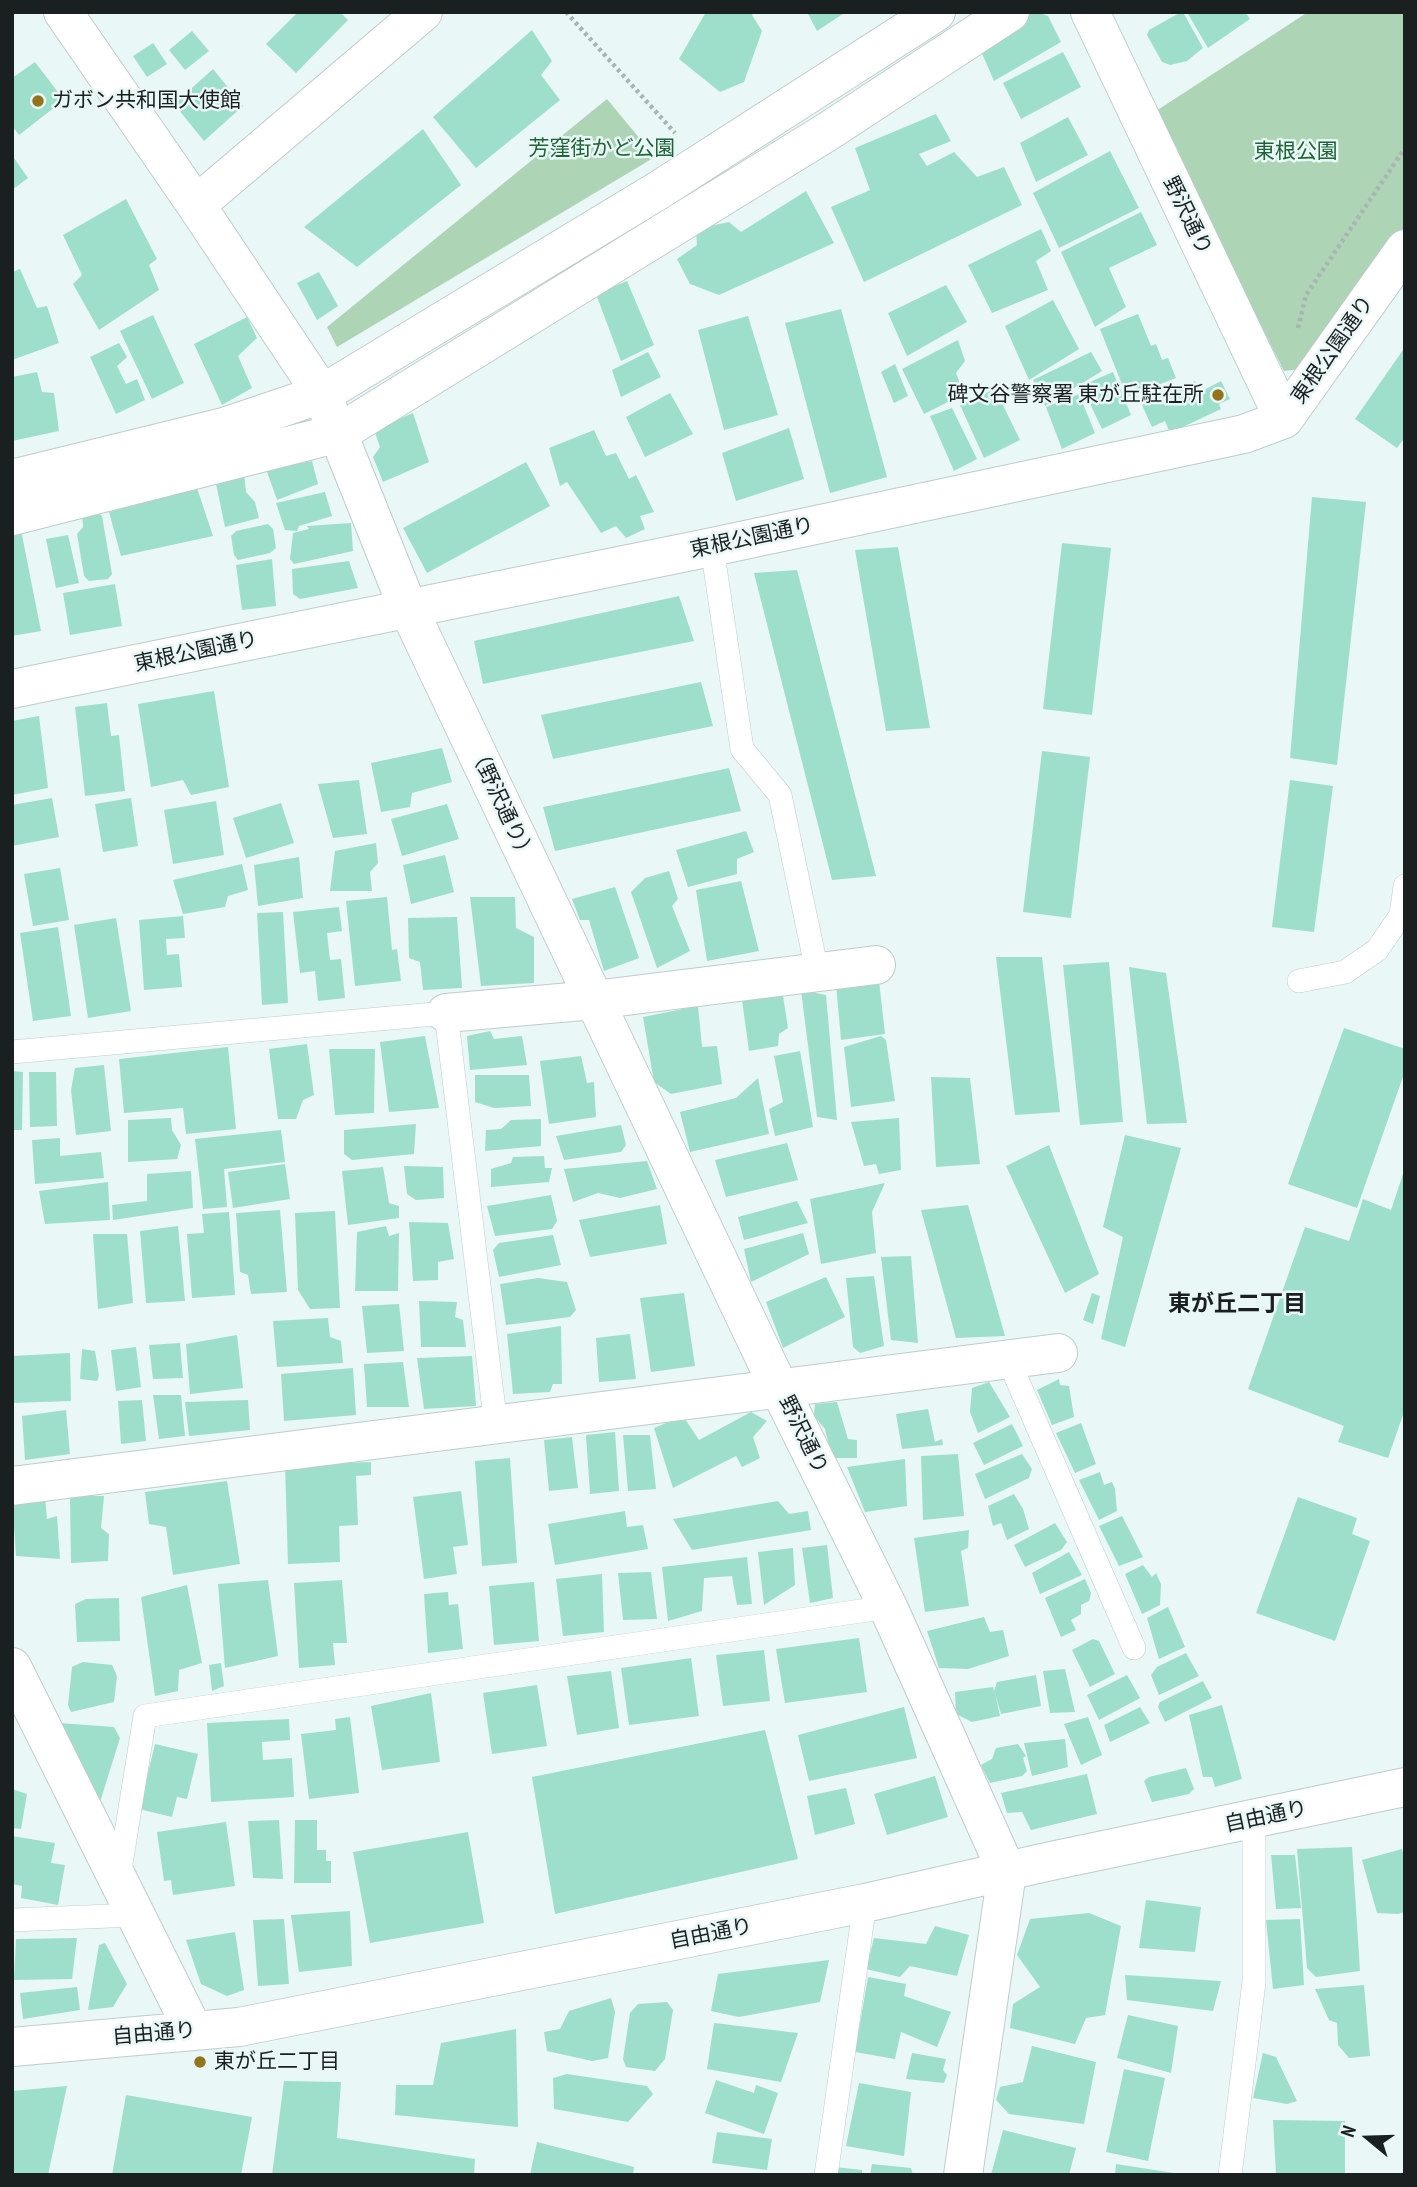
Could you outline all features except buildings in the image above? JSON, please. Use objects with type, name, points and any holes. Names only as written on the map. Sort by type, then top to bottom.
[{"type":"street","name":"（野沢通り）","points":[[63,12],[196,205],[321,394],[408,608],[594,1000]]},
{"type":"street","points":[[196,205],[423,12]]},
{"type":"street","points":[[12,479],[224,427],[321,394],[702,163],[936,12]]},
{"type":"street","points":[[12,516],[339,433],[827,132],[1010,12]]},
{"type":"street","name":"野沢通り","points":[[1090,12],[1284,419]]},
{"type":"street","name":"東根公園通り","points":[[12,689],[712,547],[1244,434],[1284,419],[1405,249]]},
{"type":"street","points":[[446,1013],[594,1000],[876,965]]},
{"type":"street","name":"野沢通り","points":[[594,1000],[779,1388],[888,1607],[1007,1872]]},
{"type":"street","points":[[12,1486],[1058,1353]]},
{"type":"street","points":[[12,1667],[193,2030]]},
{"type":"street","name":"自由通り","points":[[12,2047],[252,2024],[865,1903],[1405,1787]]},
{"type":"street","points":[[963,2175],[1007,1872]]},
{"type":"lane","points":[[712,547],[742,749],[780,795],[817,971]]},
{"type":"lane","points":[[1299,981],[1345,972],[1377,950],[1401,915],[1405,886]]},
{"type":"lane","points":[[12,1052],[446,1013],[496,1426]]},
{"type":"lane","points":[[1008,1359],[1134,1648]]},
{"type":"lane","points":[[118,1880],[145,1717],[888,1607]]},
{"type":"lane","points":[[1230,2175],[1254,1982],[1254,1820]]},
{"type":"lane","points":[[826,2175],[865,1903]]},
{"type":"lane","points":[[12,1920],[135,1915]]},
{"type":"path","points":[[566,12],[702,163]]},
{"type":"path","points":[[1297,331],[1306,295],[1405,148]]},
{"type":"green space","name":"東根公園","points":[[1308,12],[1405,12],[1405,230],[1309,368],[1284,371],[1153,113]]},
{"type":"green space","name":"芳窪街かど公園","points":[[607,99],[655,157],[337,347],[327,327]]},
{"type":"place","name":"ガボン共和国大使館","points":[[38,101]]},
{"type":"place","name":"碑文谷警察署 東が丘駐在所","points":[[1218,395]]},
{"type":"place","name":"東が丘二丁目","points":[[200,2062]]},
{"type":"district","name":"東が丘二丁目","points":[[1237,1304]]}]
